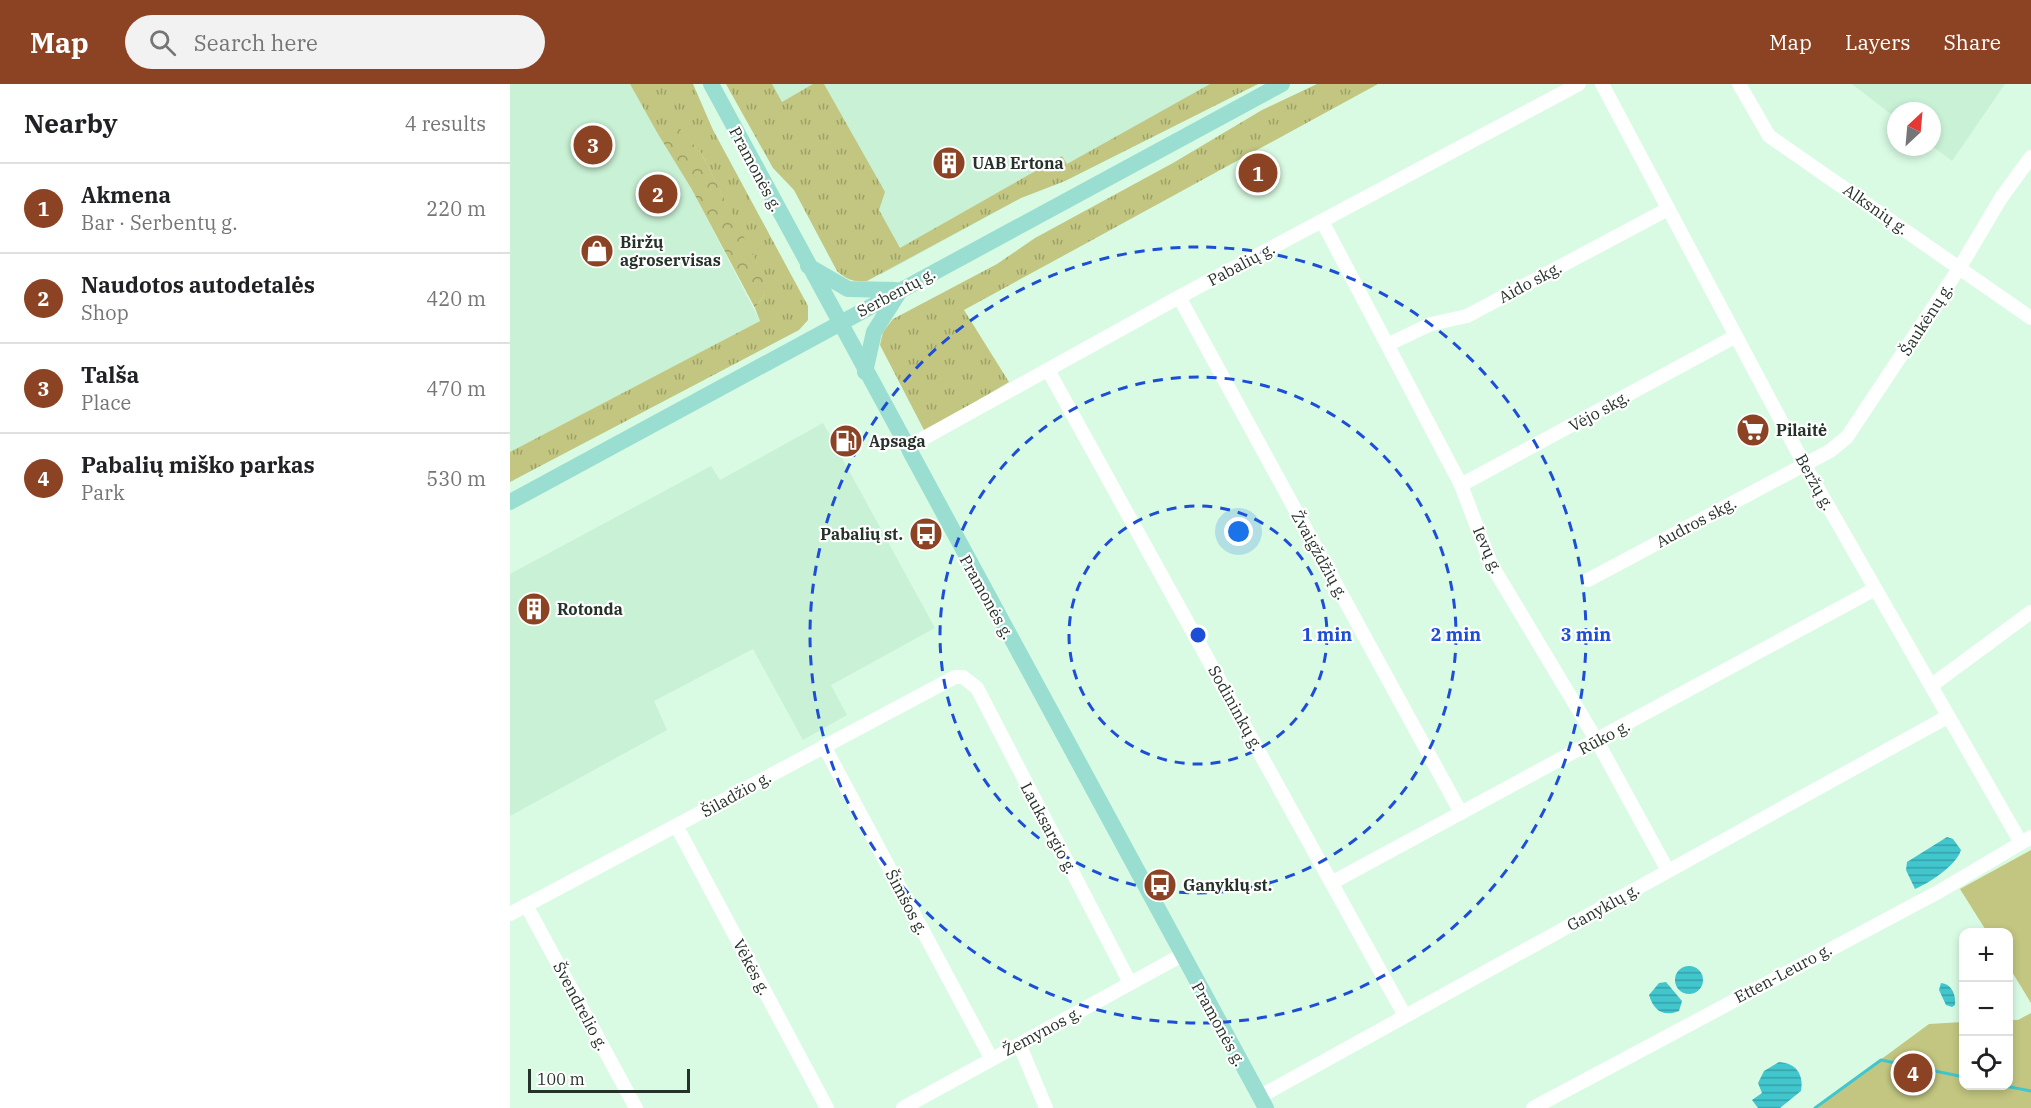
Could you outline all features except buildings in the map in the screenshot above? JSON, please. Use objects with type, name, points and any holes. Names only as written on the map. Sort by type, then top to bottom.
[{"type":"main road","name":"Pramonės g.","points":[[711,84],[838,323],[1263,1103]]},
{"type":"main road","name":"Serbentų g.","points":[[510,502],[1282,84]]},
{"type":"main road","points":[[808,266],[848,289],[901,290]]},
{"type":"main road","points":[[865,372],[874,332],[901,290]]},
{"type":"street","name":"Pabalių g.","points":[[906,448],[1179,297],[1579,84]]},
{"type":"street","name":"Beržų g.","points":[[1602,84],[1804,464],[1932,686],[1947,717],[2026,840]]},
{"type":"street","name":"Alksnių g.","points":[[1739,84],[1769,136],[2031,318]]},
{"type":"street","name":"Šaukėnų g.","points":[[1804,464],[1830,451],[1847,437],[1960,267],[2001,198],[2031,157]]},
{"type":"street","name":"Aido skg.","points":[[1389,344],[1431,324],[1467,315],[1668,209]]},
{"type":"street","name":"Ievų g.","points":[[1322,221],[1389,344],[1461,485],[1491,564],[1597,741],[1668,872]]},
{"type":"street","name":"Žvaigždžių g.","points":[[1179,297],[1461,813]]},
{"type":"street","name":"Vėjo skg.","points":[[1461,485],[1736,336]]},
{"type":"street","name":"Sodininkų g.","points":[[1048,370],[1405,1016]]},
{"type":"street","name":"Audros skg.","points":[[1588,580],[1804,464]]},
{"type":"street","name":"Rūko g.","points":[[1333,882],[1875,589]]},
{"type":"street","points":[[1932,686],[2031,612]]},
{"type":"street","name":"Šiladžio g.","points":[[510,914],[955,677],[963,677]]},
{"type":"street","name":"Lauksargio g.","points":[[963,677],[976,688],[1130,983]]},
{"type":"street","name":"Ganyklų g.","points":[[1263,1103],[1405,1016],[1947,717]]},
{"type":"street","name":"Šimšos g.","points":[[824,746],[991,1058]]},
{"type":"street","name":"Vėkės g.","points":[[677,827],[827,1108]]},
{"type":"street","name":"Etten-Leuro g.","points":[[1533,1108],[1940,891],[2026,840]]},
{"type":"street","name":"Švendrelio g.","points":[[526,905],[636,1108]]},
{"type":"street","name":"Žemynos g.","points":[[903,1108],[991,1058],[1020,1046],[1182,955]]},
{"type":"street","points":[[1020,1046],[1046,1108]]},
{"type":"shaded area","points":[[510,84],[630,84],[691,188],[760,321],[510,452]]},
{"type":"shaded area","points":[[726,84],[1258,84],[1065,181],[1021,198],[882,274],[837,271],[794,190],[773,168]]},
{"type":"shaded area","points":[[1852,84],[2005,84],[1952,161],[1941,153],[1941,102],[1887,102],[1887,111]]},
{"type":"shaded area","points":[[823,423],[935,628],[831,685],[847,715],[803,740],[753,649],[654,701],[667,730],[510,816],[510,574],[711,466],[720,480]]},
{"type":"green space","points":[[630,84],[693,84],[713,130],[808,306],[808,320],[799,330],[510,482],[510,452],[760,321],[755,308],[763,297],[766,282],[701,153],[676,125],[658,134]]},
{"type":"green space","points":[[726,84],[772,84],[782,102],[813,84],[824,84],[885,192],[879,210],[900,248],[1062,156],[1067,164],[1210,84],[1258,84],[1065,181],[1021,198],[867,281],[854,281],[837,271],[794,190],[773,168]]},
{"type":"green space","points":[[1317,84],[1378,84],[964,310],[1009,382],[925,432],[880,345],[883,332],[893,319],[997,264],[1035,238],[1173,163],[1262,110]]},
{"type":"green space","points":[[676,124],[701,153],[767,282],[763,297],[755,308],[691,188],[658,134]]},
{"type":"green space","points":[[2031,850],[2031,1003],[2013,974],[2013,928],[1984,928],[1960,889]]},
{"type":"green space","points":[[2031,1013],[2031,1108],[1815,1108],[1929,1024],[1959,1022],[1959,1090],[2013,1090],[2013,1020],[2018,1020]]},
{"type":"water","points":[[1947,837],[1953,839],[1961,850],[1958,856],[1941,873],[1915,889],[1906,870],[1907,862]]},
{"type":"water","points":[[1689,966],[1699,970],[1703,980],[1699,990],[1689,994],[1679,990],[1675,980],[1679,970]]},
{"type":"water","points":[[1666,982],[1682,1001],[1679,1011],[1673,1013],[1664,1013],[1656,1009],[1649,995],[1659,983]]},
{"type":"water","points":[[1941,983],[1948,985],[1954,994],[1955,1005],[1952,1007],[1946,1005],[1939,990]]},
{"type":"water","points":[[1779,1062],[1798,1070],[1802,1085],[1801,1091],[1780,1108],[1758,1108],[1752,1100],[1762,1093],[1758,1083],[1764,1071]]},
{"type":"waterway","points":[[1815,1108],[1881,1060],[1959,1076]]},
{"type":"waterway","points":[[2013,1088],[2031,1091]]},
{"type":"place","name":"Talša","points":[[593,145]]},
{"type":"place","name":"UAB Ertona","points":[[949,163]]},
{"type":"place","name":"Akmena","points":[[1258,173]]},
{"type":"place","name":"Naudotos autodetalės","points":[[658,194]]},
{"type":"place","name":"Biržų agroservisas","points":[[597,251]]},
{"type":"place","name":"Pilaitė","points":[[1753,430]]},
{"type":"place","name":"Apsaga","points":[[846,441]]},
{"type":"place","name":"Pabalių st.","points":[[926,534]]},
{"type":"place","name":"Rotonda","points":[[534,609]]},
{"type":"place","name":"Ganyklų st.","points":[[1160,885]]},
{"type":"place","name":"Pabalių miško parkas","points":[[1913,1073]]}]
